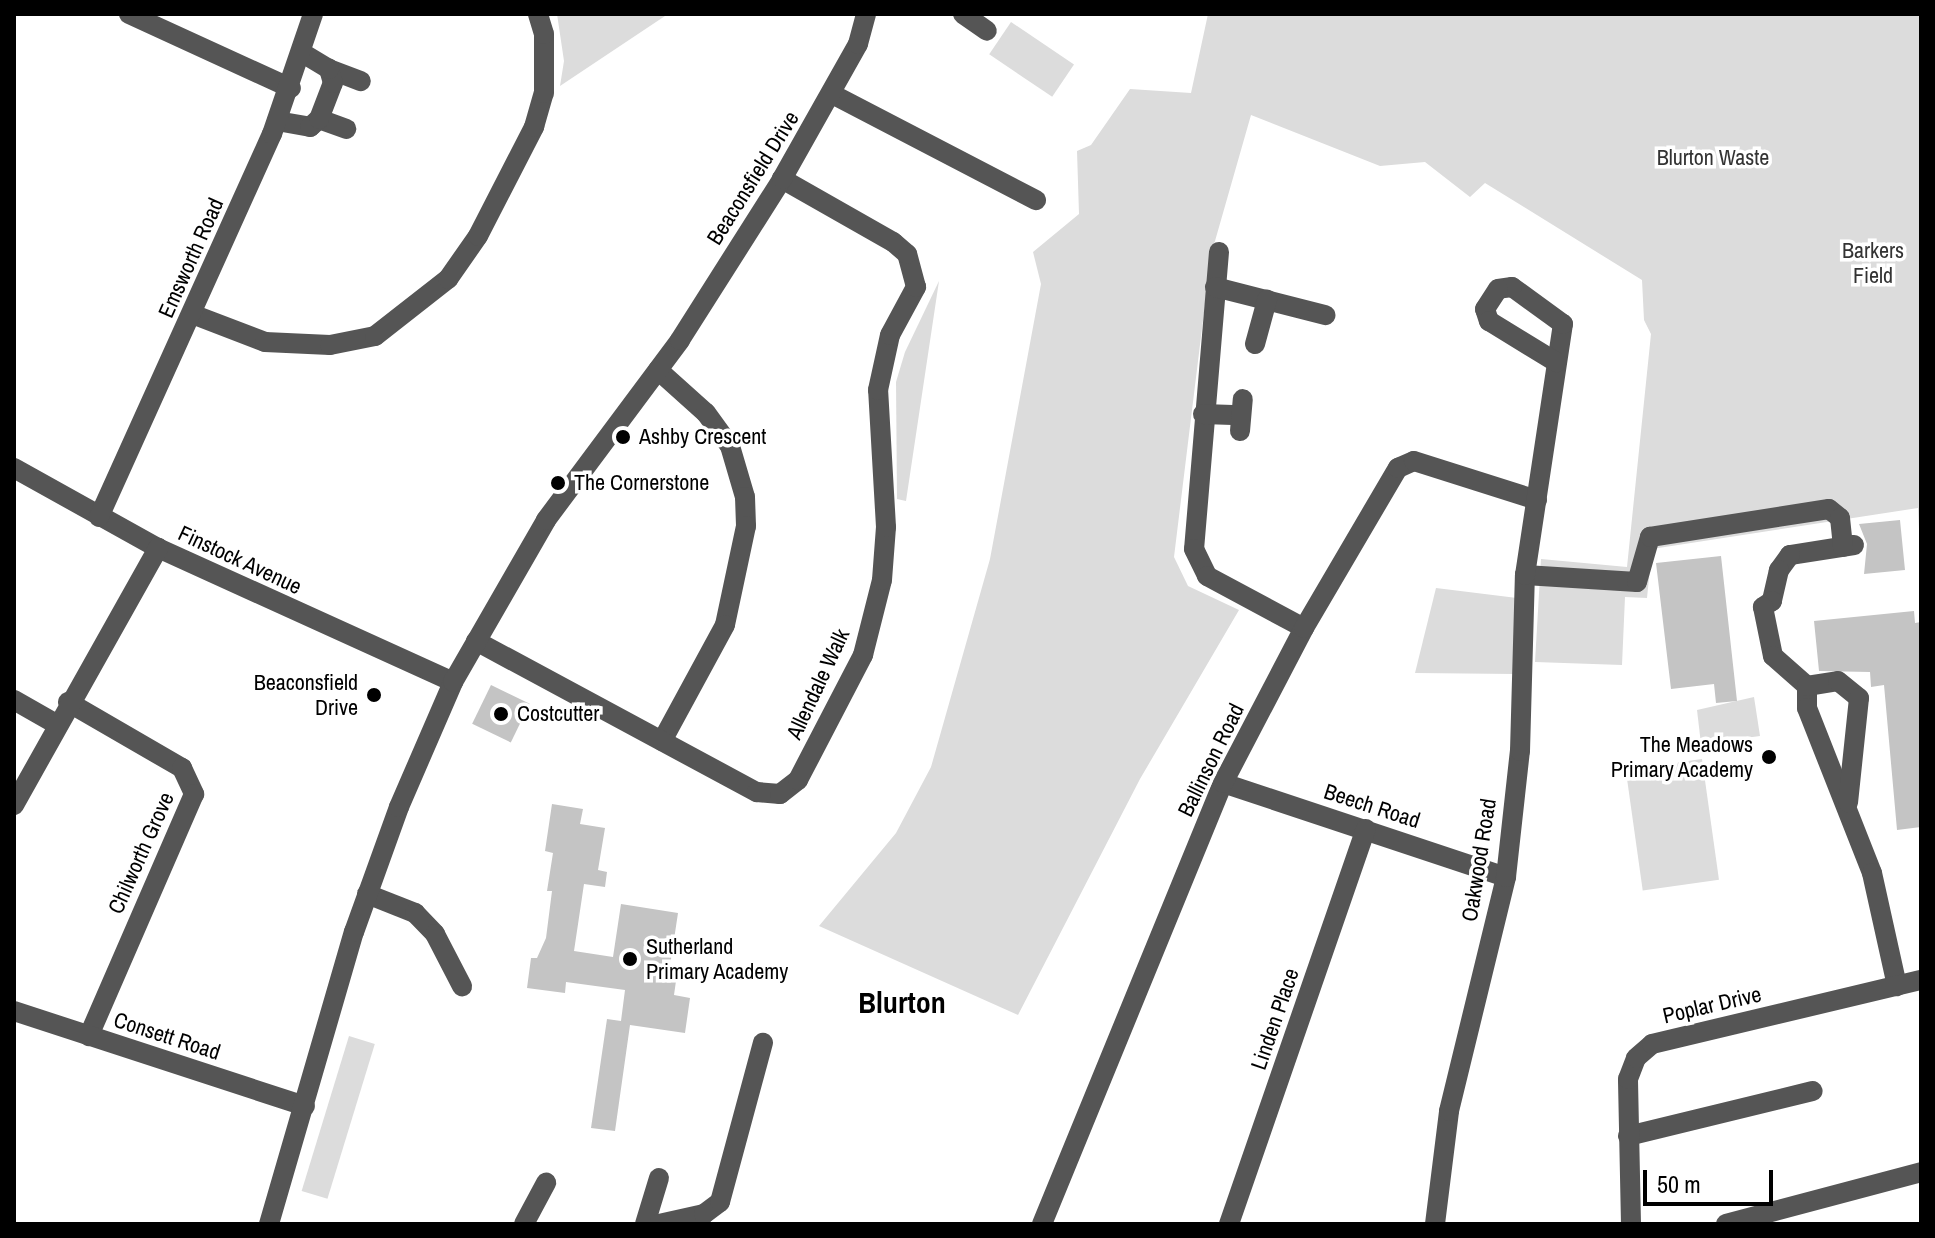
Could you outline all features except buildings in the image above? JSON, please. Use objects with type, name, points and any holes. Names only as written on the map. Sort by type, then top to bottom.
[{"type":"street","points":[[129,14],[291,88]]},
{"type":"street","name":"Emsworth Road","points":[[99,517],[277,121],[291,88],[313,14]]},
{"type":"street","points":[[192,314],[265,342],[330,345],[375,336],[414,309],[448,279],[478,236],[534,127],[544,93],[544,34],[538,14]]},
{"type":"street","name":"Beaconsfield Drive","points":[[269,1224],[367,894],[453,682],[546,520],[658,370],[782,179],[832,94],[866,14]]},
{"type":"street","points":[[963,14],[987,31]]},
{"type":"street","points":[[302,53],[329,69],[361,81]]},
{"type":"street","points":[[319,119],[333,83],[329,69]]},
{"type":"street","points":[[832,94],[1036,200]]},
{"type":"street","points":[[277,121],[298,128],[319,119],[346,129]]},
{"type":"street","name":"Allendale Walk","points":[[476,641],[757,792],[780,794],[790,787],[863,655],[882,580],[886,527],[876,424],[878,390],[890,335],[916,287],[915,271],[893,242],[782,179]]},
{"type":"street","points":[[1219,252],[1203,414],[1196,559],[1207,576],[1304,628]]},
{"type":"street","points":[[1215,287],[1325,315]]},
{"type":"street","points":[[1255,344],[1267,300]]},
{"type":"street","name":"Oakwood Road","points":[[1435,1224],[1449,1111],[1506,877],[1520,751],[1525,575],[1556,362]]},
{"type":"street","points":[[658,370],[706,413],[730,446],[745,497],[746,526],[725,625],[662,741]]},
{"type":"street","points":[[1203,414],[1241,415]]},
{"type":"street","name":"Ballinson Road","points":[[1042,1224],[1223,783],[1304,628],[1398,468],[1407,462],[1537,500]]},
{"type":"street","name":"Finstock Avenue","points":[[17,476],[158,548],[453,682]]},
{"type":"street","points":[[1525,575],[1637,582],[1650,537],[1829,509],[1840,518],[1849,546],[1790,555],[1779,570],[1772,601],[1763,607],[1773,656],[1807,686],[1807,708],[1848,803],[1872,873],[1897,986]]},
{"type":"street","points":[[14,805],[68,702],[158,548]]},
{"type":"street","points":[[1807,686],[1838,681],[1859,698],[1848,803]]},
{"type":"street","points":[[14,700],[56,724]]},
{"type":"street","name":"Chilworth Grove","points":[[68,702],[182,768],[194,794],[89,1036]]},
{"type":"street","name":"Beech Road","points":[[1223,783],[1506,877]]},
{"type":"street","name":"Linden Place","points":[[1229,1224],[1366,829]]},
{"type":"street","points":[[367,894],[415,913],[435,934],[462,986]]},
{"type":"street","name":"Poplar Drive","points":[[1631,1224],[1628,1079],[1636,1058],[1652,1044],[1921,980]]},
{"type":"street","name":"Consett Road","points":[[14,1011],[305,1106]]},
{"type":"street","points":[[659,1224],[717,1208],[763,1043]]},
{"type":"street","points":[[1628,1136],[1813,1091]]},
{"type":"street","points":[[524,1224],[552,1186],[528,1172]]},
{"type":"street","points":[[1726,1224],[1921,1172]]},
{"type":"street","points":[[645,1224],[659,1178]]},
{"type":"green space","points":[[557,14],[668,14],[560,86],[564,61]]},
{"type":"green space","points":[[1208,14],[1921,14],[1921,572],[1918,508],[1652,549],[1647,598],[1625,597],[1622,665],[1535,662],[1541,559],[1627,567],[1651,334],[1644,320],[1642,280],[1485,183],[1470,197],[1425,162],[1380,166],[1251,115],[1211,255],[1174,557],[1188,586],[1239,610],[1140,779],[1018,1015],[819,926],[896,833],[931,767],[990,559],[1041,284],[1033,252],[1079,214],[1077,151],[1091,145],[1130,89],[1191,93]]},
{"type":"green space","points":[[1011,22],[1074,64],[1052,97],[989,54]]},
{"type":"green space","points":[[939,281],[906,501],[897,499],[896,382],[905,352]]},
{"type":"green space","points":[[1436,588],[1517,598],[1515,674],[1415,673]]},
{"type":"green space","points":[[1754,697],[1760,736],[1701,744],[1697,710]]},
{"type":"green space","points":[[1702,759],[1719,880],[1643,891],[1626,770]]},
{"type":"green space","points":[[349,1036],[375,1044],[327,1199],[302,1191]]},
{"type":"place","name":"Ashby Crescent","points":[[623,437]]},
{"type":"place","name":"The Cornerstone","points":[[558,483]]},
{"type":"place","name":"Beaconsfield Drive","points":[[374,695]]},
{"type":"place","name":"Costcutter","points":[[501,714]]},
{"type":"place","name":"The Meadows Primary Academy","points":[[1769,757]]},
{"type":"place","name":"Sutherland Primary Academy","points":[[630,959]]},
{"type":"district","name":"Blurton","points":[[902,1002]]},
{"type":"park label","name":"Blurton Waste","points":[[1713,158]]},
{"type":"park label","name":"Barkers Field","points":[[1873,262]]}]
